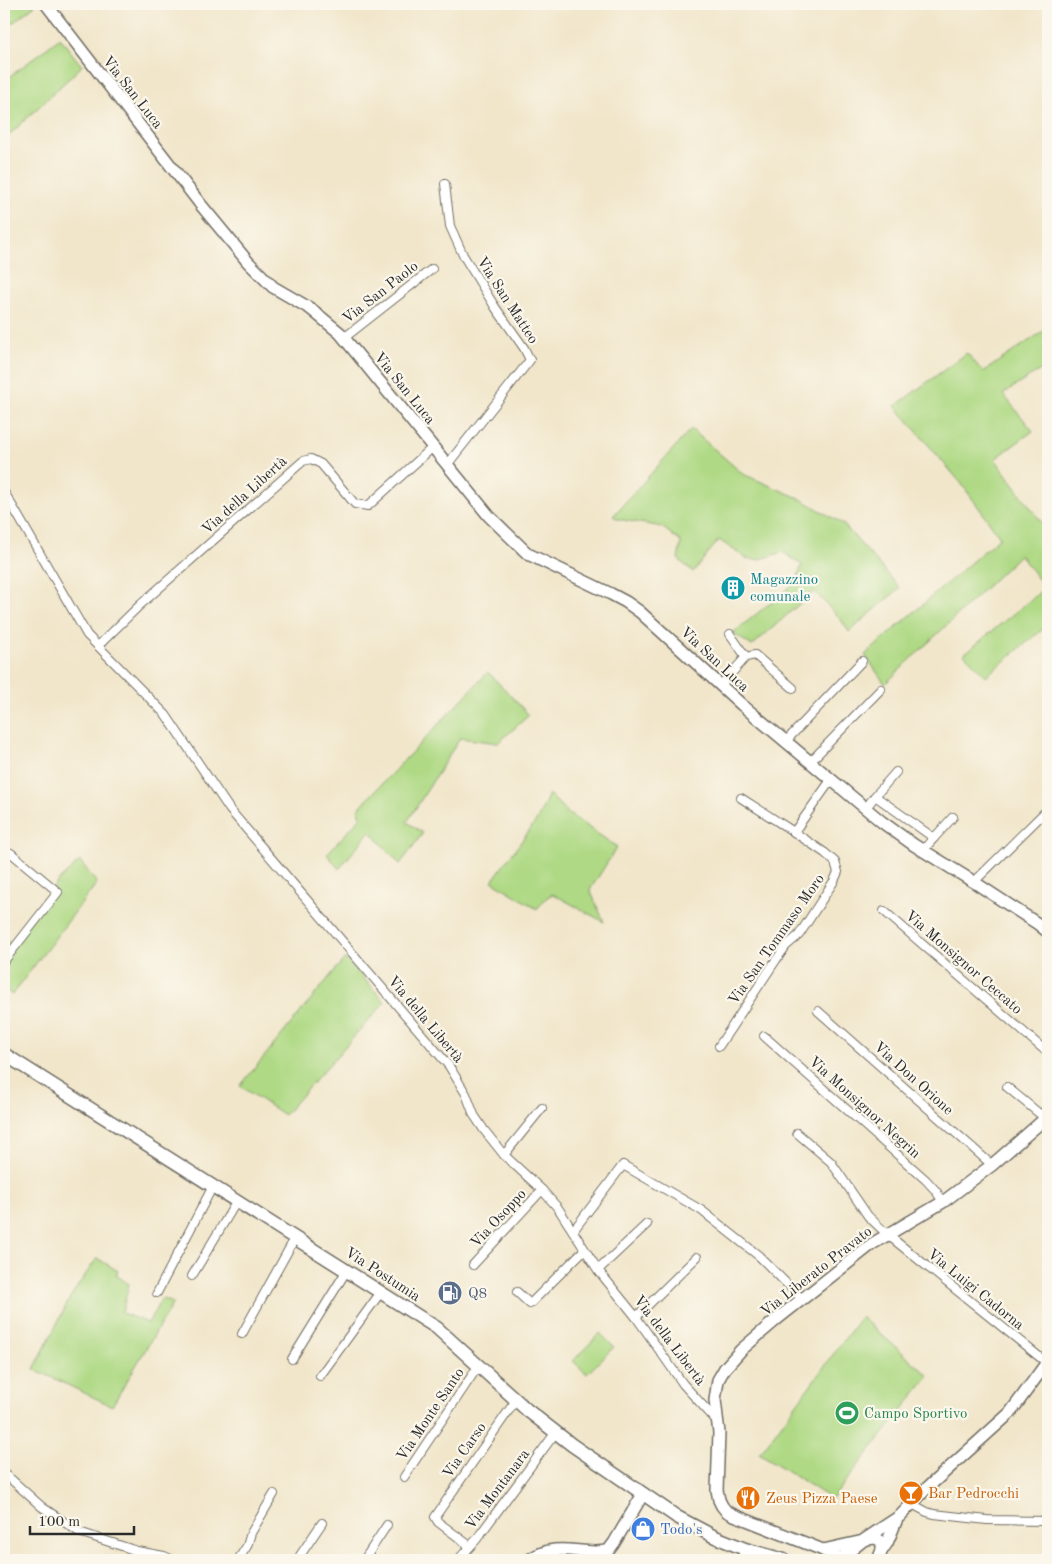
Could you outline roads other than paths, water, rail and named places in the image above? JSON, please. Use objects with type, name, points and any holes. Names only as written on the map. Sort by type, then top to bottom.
[{"type":"main road","name":"Via Postumia","points":[[4,1054],[437,1328],[516,1400],[556,1432],[688,1524],[743,1554],[784,1560]]},
{"type":"street","name":"Via San Luca","points":[[46,4],[201,205],[248,262],[273,287],[311,309],[344,338],[489,516],[528,554],[626,602],[671,639],[686,655],[786,742],[866,808],[923,850],[1048,932]]},
{"type":"street","name":"Via San Matteo","points":[[445,184],[450,226],[463,255],[530,360],[447,465]]},
{"type":"street","name":"Via San Paolo","points":[[344,338],[432,269]]},
{"type":"street","name":"Via della Libertà","points":[[98,646],[140,605],[303,461],[311,459],[322,464],[355,504],[368,506],[434,447]]},
{"type":"street","name":"Via della Libertà","points":[[4,492],[87,636],[166,715],[230,810],[449,1066],[466,1094],[474,1115],[484,1130],[504,1155],[542,1190],[558,1208],[598,1270],[636,1317],[683,1384],[716,1420]]},
{"type":"street","points":[[730,634],[746,657]]},
{"type":"street","points":[[721,685],[746,657],[755,655],[793,688]]},
{"type":"street","points":[[786,742],[862,661]]},
{"type":"street","points":[[810,762],[881,689]]},
{"type":"street","points":[[866,808],[896,772]]},
{"type":"street","points":[[794,832],[831,780]]},
{"type":"street","points":[[876,796],[934,838]]},
{"type":"street","name":"Via San Tommaso Moro","points":[[719,1046],[786,946],[799,934],[838,872],[835,862],[825,853],[741,798]]},
{"type":"street","points":[[974,882],[1048,809]]},
{"type":"street","points":[[923,850],[953,816]]},
{"type":"street","points":[[4,961],[58,892],[10,852]]},
{"type":"street","name":"Via Monsignor Ceccato","points":[[884,911],[1048,1053]]},
{"type":"street","name":"Via Don Orione","points":[[818,1011],[992,1165]]},
{"type":"street","name":"Via Monsignor Negrin","points":[[764,1036],[926,1180],[943,1202]]},
{"type":"street","points":[[1008,1087],[1041,1116],[1048,1108]]},
{"type":"street","points":[[504,1155],[542,1108]]},
{"type":"street","name":"Via Liberato Pravato","points":[[823,1550],[726,1511],[722,1506],[718,1496],[719,1433],[715,1400],[718,1380],[725,1368],[741,1350],[802,1299],[872,1244],[943,1202],[992,1165],[1048,1116]]},
{"type":"street","name":"Via Luigi Cadorna","points":[[796,1133],[830,1162],[868,1216],[888,1235],[1047,1362]]},
{"type":"street","points":[[573,1231],[622,1165],[701,1210],[759,1256],[802,1299]]},
{"type":"street","points":[[158,1293],[213,1186]]},
{"type":"street","name":"Via Osoppo","points":[[473,1265],[542,1190]]},
{"type":"street","points":[[192,1276],[237,1201]]},
{"type":"street","points":[[598,1270],[647,1224]]},
{"type":"street","points":[[242,1334],[295,1238]]},
{"type":"street","points":[[517,1292],[530,1304],[584,1250]]},
{"type":"street","points":[[636,1317],[697,1257]]},
{"type":"street","points":[[292,1359],[348,1270]]},
{"type":"street","points":[[320,1376],[381,1292]]},
{"type":"street","points":[[823,1550],[845,1559],[855,1551],[863,1540],[897,1519],[926,1488],[1010,1414],[1047,1362]]},
{"type":"street","name":"Via Monte Santo","points":[[404,1477],[479,1365]]},
{"type":"street","name":"Via Carso","points":[[470,1546],[438,1522],[435,1517],[516,1400]]},
{"type":"street","name":"Via Montanara","points":[[458,1560],[556,1432]]},
{"type":"street","points":[[4,1473],[42,1507],[79,1532],[137,1551],[164,1556],[173,1560]]},
{"type":"street","points":[[238,1560],[247,1546],[251,1533],[274,1494]]},
{"type":"street","points":[[529,1560],[549,1551],[567,1549],[594,1552],[607,1556],[643,1494]]},
{"type":"street","points":[[912,1504],[934,1514],[988,1520],[1048,1521]]},
{"type":"street","points":[[880,1557],[897,1519]]},
{"type":"street","points":[[297,1560],[322,1523]]},
{"type":"street","points":[[364,1560],[387,1525]]},
{"type":"street","points":[[823,1550],[873,1538],[882,1542],[880,1557]]},
{"type":"place","name":"Magazzino comunale","points":[[733,588]]},
{"type":"place","name":"Q8","points":[[450,1293]]},
{"type":"place","name":"Campo Sportivo","points":[[847,1413]]},
{"type":"place","name":"Bar Pedrocchi","points":[[911,1493]]},
{"type":"place","name":"Zeus Pizza Paese","points":[[748,1498]]},
{"type":"place","name":"Todo's","points":[[643,1529]]}]
